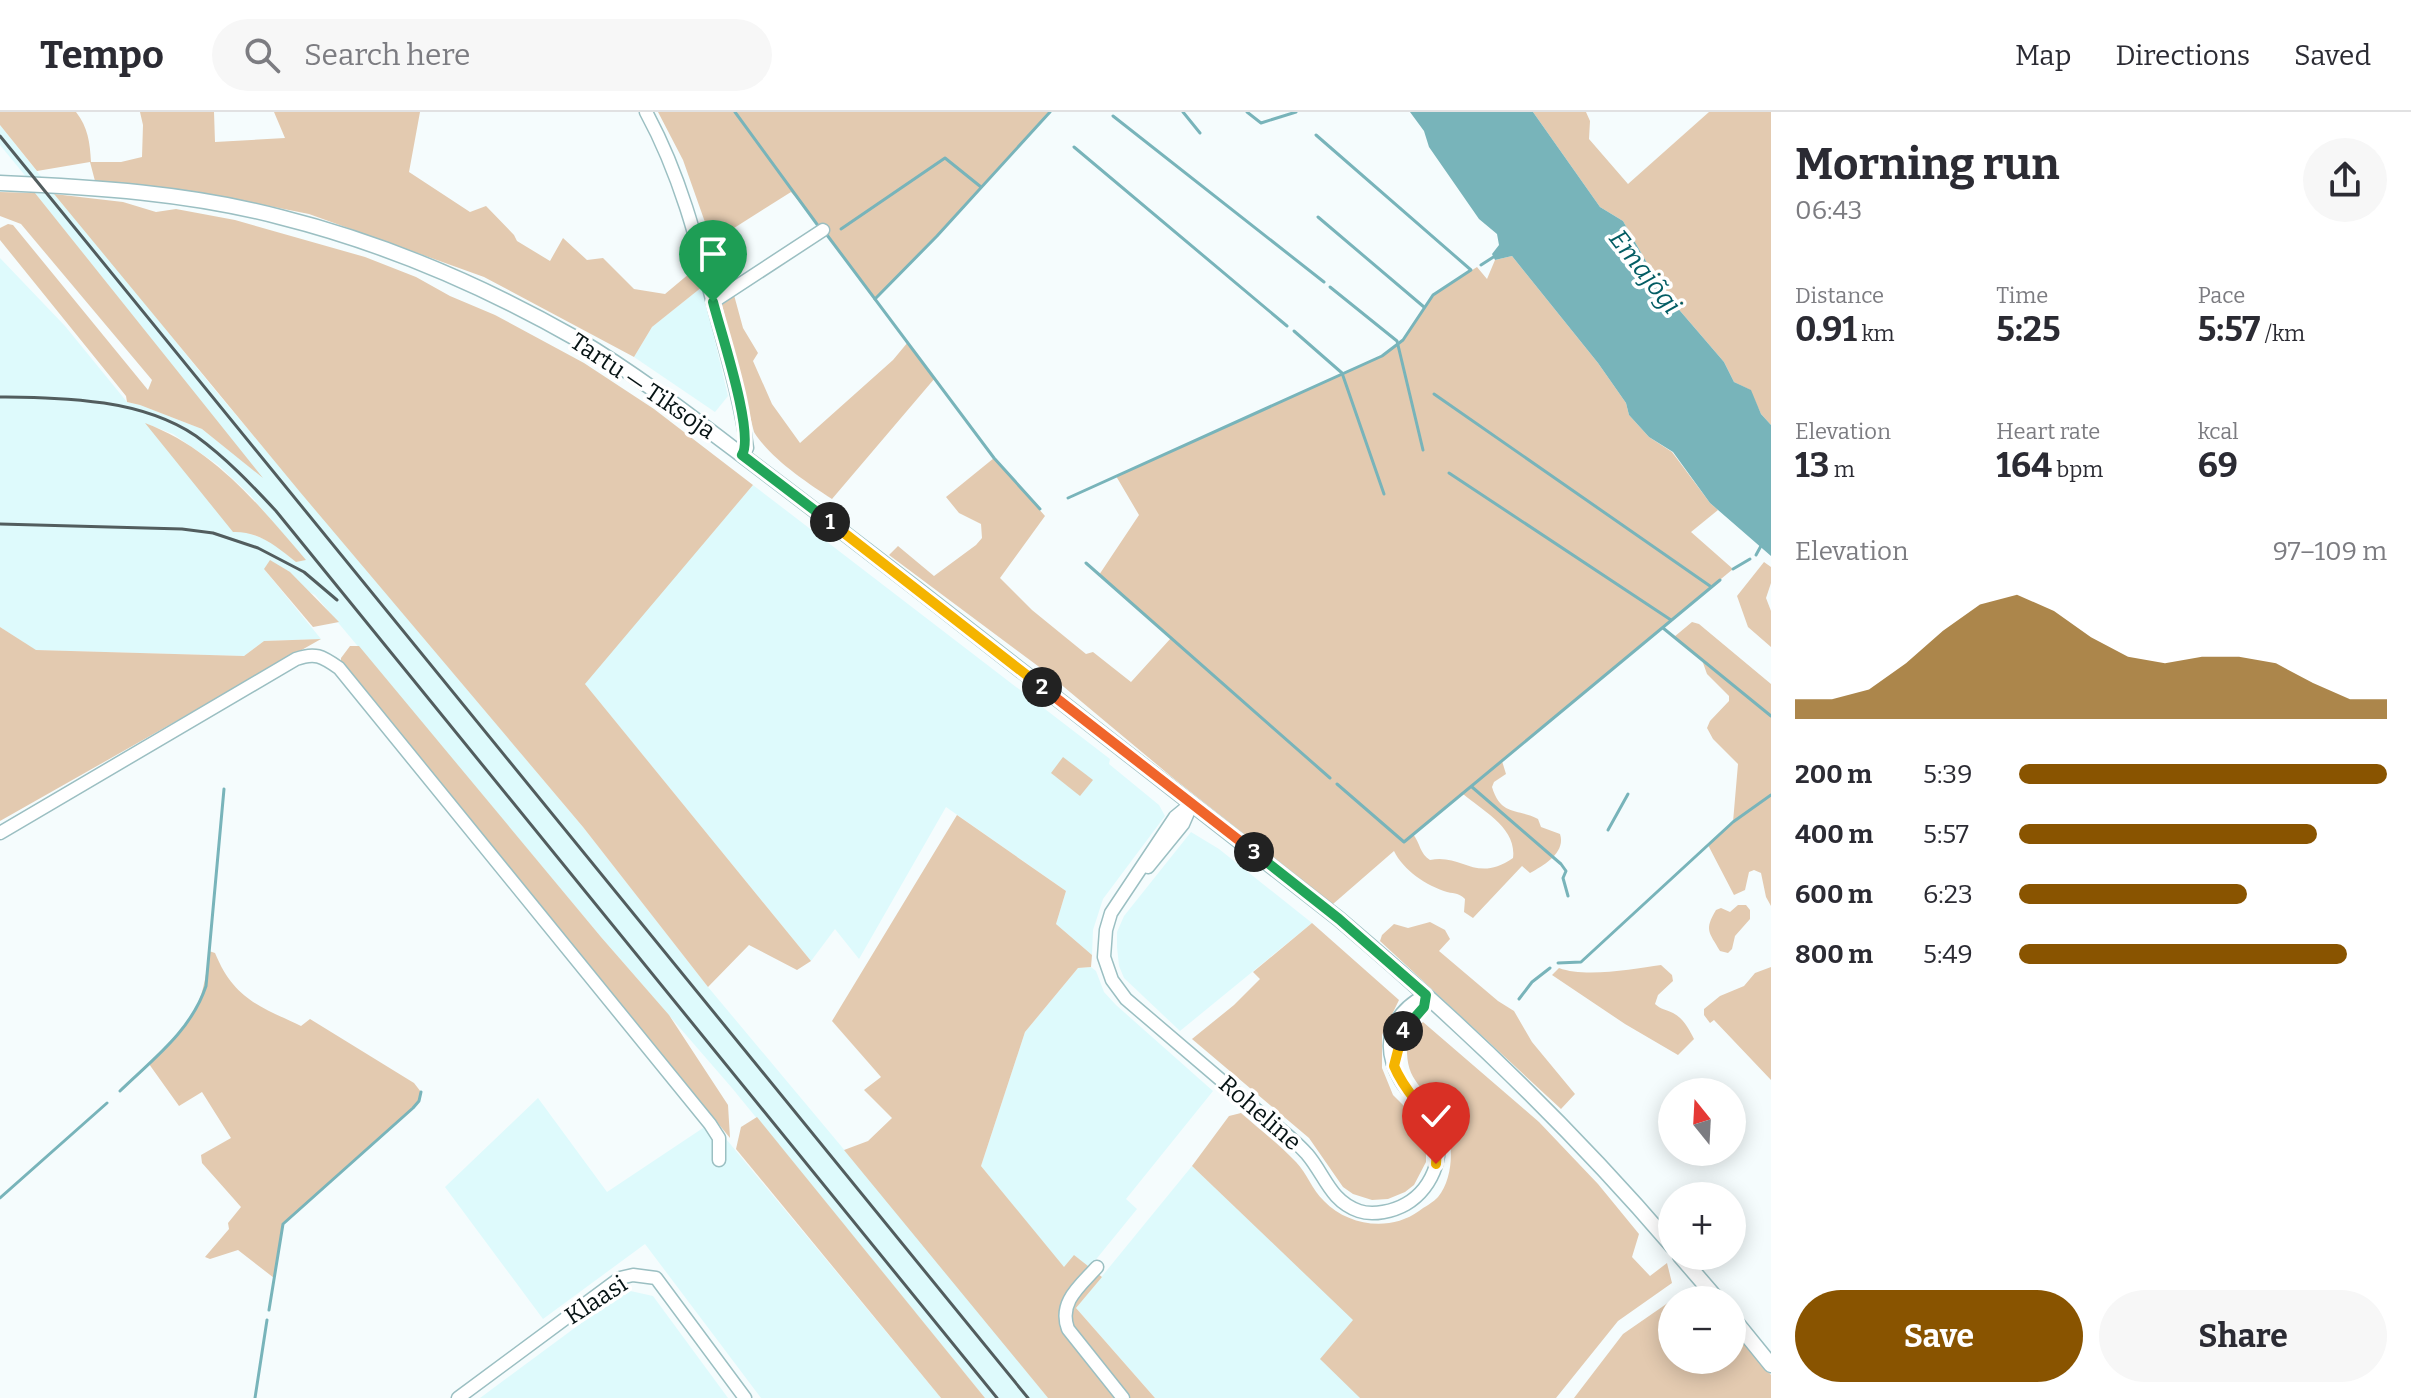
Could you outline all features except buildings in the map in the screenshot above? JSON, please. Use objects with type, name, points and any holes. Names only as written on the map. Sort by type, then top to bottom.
[{"type":"main road","name":"Tartu — Tiksoja","points":[[0,183],[130,191],[278,216],[393,252],[515,305],[633,375],[742,455],[1339,919],[1454,1021],[1589,1152],[1658,1230]]},
{"type":"main road","points":[[1692,1270],[1706,1286]]},
{"type":"main road","points":[[1746,1334],[1771,1365]]},
{"type":"street","points":[[646,112],[684,198],[744,422],[747,448],[742,455]]},
{"type":"street","points":[[713,302],[823,230]]},
{"type":"street","points":[[0,833],[296,659],[313,653],[324,657],[339,668],[710,1124],[719,1138],[719,1160]]},
{"type":"street","name":"Roheline","points":[[1192,803],[1183,824],[1131,883],[1111,913],[1103,949],[1108,971],[1118,990],[1308,1155],[1333,1194],[1359,1211],[1373,1213],[1407,1203],[1433,1178],[1437,1136],[1432,1120],[1404,1086],[1394,1066]]},
{"type":"street","points":[[1394,1066],[1390,1045],[1393,1028],[1407,1004],[1426,995]]},
{"type":"street","points":[[1394,1066],[1401,1035],[1424,1007],[1426,995]]},
{"type":"street","points":[[1417,1013],[1436,1013],[1454,1021]]},
{"type":"street","points":[[1097,1267],[1068,1300],[1064,1318],[1068,1329],[1123,1398]]},
{"type":"street","name":"Klaasi","points":[[458,1398],[620,1278],[633,1275],[656,1278],[745,1398]]},
{"type":"shaded area","points":[[0,112],[76,112],[88,136],[91,162],[121,162],[142,157],[143,125],[140,112],[214,112],[215,142],[285,138],[274,112],[420,112],[409,172],[470,212],[486,206],[517,241],[550,261],[563,238],[587,260],[603,258],[634,289],[665,294],[696,268],[702,287],[652,327],[634,357],[484,277],[309,214],[199,192],[95,181],[90,162],[37,171],[0,125]]},
{"type":"shaded area","points":[[658,112],[1050,112],[875,299],[791,192],[712,242],[683,160]]},
{"type":"shaded area","points":[[1533,112],[1586,112],[1590,121],[1589,139],[1628,184],[1709,112],[1771,112],[1771,425],[1761,414],[1750,390],[1734,382],[1724,362],[1663,291],[1623,221],[1600,207]]},
{"type":"shaded area","points":[[0,125],[43,179],[28,179],[0,145]]},
{"type":"shaded area","points":[[0,192],[35,193],[263,478],[202,429],[127,402],[126,396],[0,240],[0,228],[13,225],[148,390],[152,380],[21,224],[0,216]]},
{"type":"shaded area","points":[[35,193],[54,194],[583,827],[708,987],[1048,1398],[985,1398],[732,1088],[601,937],[315,595],[264,569],[321,639],[264,641],[244,656],[35,650],[0,627],[0,258],[65,326],[127,402],[202,429],[259,474]],"holes":[[[147,424],[173,434],[218,465],[250,495],[305,560],[296,562],[272,542],[245,532],[234,532]]]},
{"type":"shaded area","points":[[54,194],[123,202],[156,212],[176,209],[235,220],[365,257],[416,277],[584,363],[654,409],[753,485],[585,684],[811,961],[797,970],[749,945],[708,987],[583,827]]},
{"type":"shaded area","points":[[1512,256],[1598,363],[1626,403],[1629,415],[1649,437],[1672,452],[1718,510],[1691,532],[1733,569],[1502,761],[1506,774],[1492,787],[1500,803],[1538,819],[1541,827],[1560,834],[1560,847],[1548,862],[1530,873],[1522,866],[1473,918],[1464,912],[1463,897],[1439,889],[1409,871],[1394,851],[1333,904],[1173,778],[1046,672],[889,555],[898,546],[934,576],[976,545],[982,538],[981,524],[959,513],[946,497],[994,458],[1045,516],[1000,578],[1032,610],[1086,654],[1093,652],[1131,682],[1171,638],[1099,575],[1139,515],[1116,476],[1382,356],[1403,340],[1433,295],[1477,267],[1487,279],[1495,260]],"holes":[[[1463,794],[1504,829],[1513,847],[1513,858],[1500,865],[1479,868],[1451,860],[1430,860],[1424,855],[1413,834]]]},
{"type":"shaded area","points":[[702,287],[728,396],[715,412],[634,357],[652,327]]},
{"type":"shaded area","points":[[734,295],[743,328],[758,353],[753,361],[772,404],[800,443],[893,360],[908,342],[935,378],[832,499],[779,460],[754,432],[722,305]]},
{"type":"shaded area","points":[[145,423],[170,434],[214,463],[253,499],[306,560],[296,562],[259,537],[233,532]]},
{"type":"shaded area","points":[[753,485],[1110,759],[1109,764],[1159,805],[1165,816],[1103,899],[1093,930],[1092,955],[1056,924],[1066,891],[946,807],[859,959],[835,929],[811,961],[584,683]]},
{"type":"shaded area","points":[[270,560],[290,572],[339,622],[313,627],[264,569]]},
{"type":"shaded area","points":[[1764,562],[1771,567],[1771,583],[1766,598],[1771,611],[1771,647],[1748,627],[1737,596]]},
{"type":"shaded area","points":[[1692,622],[1699,624],[1771,684],[1771,906],[1761,873],[1754,870],[1749,872],[1745,890],[1734,895],[1708,845],[1733,822],[1738,764],[1713,739],[1707,728],[1729,701],[1729,696],[1707,674],[1702,660],[1674,637]]},
{"type":"shaded area","points":[[0,627],[36,650],[244,656],[264,641],[321,639],[0,821]]},
{"type":"shaded area","points":[[350,646],[359,646],[669,1015],[728,1105],[730,1138],[341,664],[341,658]]},
{"type":"shaded area","points":[[1063,757],[1093,780],[1080,796],[1051,773]]},
{"type":"shaded area","points":[[957,815],[1066,891],[1056,924],[1092,955],[1091,967],[1078,968],[1025,1032],[981,1166],[1064,1267],[1074,1255],[1102,1277],[1076,1308],[1155,1398],[1048,1398],[844,1150],[868,1141],[892,1118],[864,1090],[881,1077],[832,1021]]},
{"type":"shaded area","points":[[1191,832],[1219,849],[1312,923],[1180,1031],[1124,978],[1119,966],[1117,932],[1124,916]]},
{"type":"shaded area","points":[[1738,905],[1746,905],[1750,910],[1750,919],[1735,936],[1732,949],[1728,953],[1720,951],[1711,935],[1710,922],[1716,910],[1721,908],[1730,912]]},
{"type":"shaded area","points":[[1430,922],[1445,930],[1450,939],[1439,951],[1514,1011],[1532,1042],[1575,1094],[1561,1109],[1380,941],[1394,924],[1408,928]]},
{"type":"shaded area","points":[[1312,923],[1399,1000],[1382,1035],[1382,1068],[1393,1095],[1417,1119],[1426,1148],[1426,1162],[1414,1185],[1388,1199],[1372,1200],[1343,1187],[1309,1138],[1192,1039],[1260,979],[1253,972]]},
{"type":"shaded area","points":[[209,951],[215,953],[222,969],[249,999],[301,1026],[310,1019],[414,1083],[421,1092],[413,1108],[283,1224],[274,1278],[238,1250],[210,1259],[205,1257],[229,1229],[228,1223],[241,1207],[202,1163],[201,1155],[231,1138],[202,1092],[179,1106],[149,1064],[192,1015],[203,988]]},
{"type":"shaded area","points":[[1661,965],[1672,975],[1673,981],[1658,995],[1655,1004],[1680,1018],[1694,1039],[1678,1055],[1552,975],[1559,968],[1596,972]]},
{"type":"shaded area","points":[[1091,967],[1096,971],[1104,992],[1116,1005],[1213,1091],[1126,1199],[1137,1209],[1089,1268],[1064,1268],[981,1166],[1025,1032],[1078,968]]},
{"type":"shaded area","points":[[1771,967],[1771,1080],[1714,1020],[1710,1023],[1704,1009],[1720,996],[1744,986],[1755,973]]},
{"type":"shaded area","points":[[1423,1022],[1539,1122],[1598,1184],[1639,1234],[1632,1257],[1650,1276],[1658,1270],[1669,1270],[1672,1283],[1658,1286],[1658,1293],[1618,1321],[1556,1398],[1360,1398],[1320,1359],[1353,1320],[1192,1166],[1229,1116],[1241,1113],[1300,1166],[1320,1197],[1345,1216],[1357,1221],[1383,1224],[1408,1218],[1436,1199],[1444,1188],[1451,1157],[1449,1135],[1442,1115],[1415,1080],[1408,1064],[1409,1040]]},
{"type":"shaded area","points":[[538,1098],[607,1192],[712,1122],[941,1398],[761,1398],[645,1244],[543,1319],[445,1187]]},
{"type":"shaded area","points":[[757,1117],[985,1398],[941,1398],[736,1149],[741,1127]]},
{"type":"shaded area","points":[[1192,1166],[1391,1355],[1359,1398],[1155,1398],[1076,1308]]},
{"type":"shaded area","points":[[626,1290],[653,1296],[728,1398],[480,1398]]},
{"type":"shaded area","points":[[1658,1310],[1658,1374],[1746,1374],[1746,1346],[1771,1375],[1771,1398],[1574,1398],[1623,1334]]},
{"type":"water","name":"Emajõgi","points":[[1410,112],[1533,112],[1600,207],[1623,221],[1663,291],[1724,362],[1734,382],[1751,390],[1761,414],[1771,425],[1771,556],[1710,503],[1673,452],[1649,437],[1629,415],[1626,403],[1598,363],[1512,256],[1495,260],[1492,254],[1499,245],[1497,234],[1479,219],[1429,147],[1424,131]]},
{"type":"waterway","points":[[735,112],[819,227]]},
{"type":"waterway","points":[[875,299],[1050,112]]},
{"type":"waterway","points":[[1183,112],[1200,133]]},
{"type":"waterway","points":[[1247,112],[1261,123],[1296,112]]},
{"type":"waterway","points":[[1113,116],[1324,282]]},
{"type":"waterway","points":[[1068,498],[1382,356],[1403,340],[1433,295],[1471,270],[1316,135]]},
{"type":"waterway","points":[[1074,147],[1287,326]]},
{"type":"waterway","points":[[841,229],[945,158],[981,187]]},
{"type":"waterway","points":[[1318,217],[1424,307]]},
{"type":"waterway","points":[[827,235],[994,458],[1040,509]]},
{"type":"waterway","points":[[1481,265],[1495,256]]},
{"type":"waterway","points":[[1330,287],[1397,341],[1423,450]]},
{"type":"waterway","points":[[1294,331],[1342,373],[1384,494]]},
{"type":"waterway","points":[[1434,394],[1710,586]]},
{"type":"waterway","points":[[1449,473],[1671,620]]},
{"type":"waterway","points":[[1756,555],[1762,544]]},
{"type":"waterway","points":[[1733,569],[1750,559]]},
{"type":"waterway","points":[[1086,563],[1330,778]]},
{"type":"waterway","points":[[1337,784],[1404,842],[1720,580]]},
{"type":"waterway","points":[[1663,628],[1771,716]]},
{"type":"waterway","points":[[1472,787],[1561,864],[1566,871],[1563,878],[1568,896]]},
{"type":"waterway","points":[[120,1091],[181,1031],[206,986],[224,789]]},
{"type":"waterway","points":[[1608,830],[1628,794]]},
{"type":"waterway","points":[[1558,963],[1581,962],[1733,822],[1771,795]]},
{"type":"waterway","points":[[1519,999],[1532,982],[1550,968]]},
{"type":"waterway","points":[[269,1310],[283,1224],[413,1108],[421,1092]]},
{"type":"waterway","points":[[0,1198],[107,1103]]},
{"type":"waterway","points":[[255,1398],[267,1320]]},
{"type":"railway","points":[[0,136],[1028,1398]]},
{"type":"railway","points":[[0,397],[75,400],[151,414],[196,436],[248,481],[276,511],[997,1398]]},
{"type":"railway","points":[[0,524],[182,529],[213,533],[258,548],[304,572],[337,600]]},
{"type":"route","points":[[713,302],[744,422],[747,448],[742,455],[1339,919],[1426,995],[1424,1007],[1401,1035],[1394,1066],[1410,1094],[1432,1120],[1437,1136],[1436,1164]]}]
